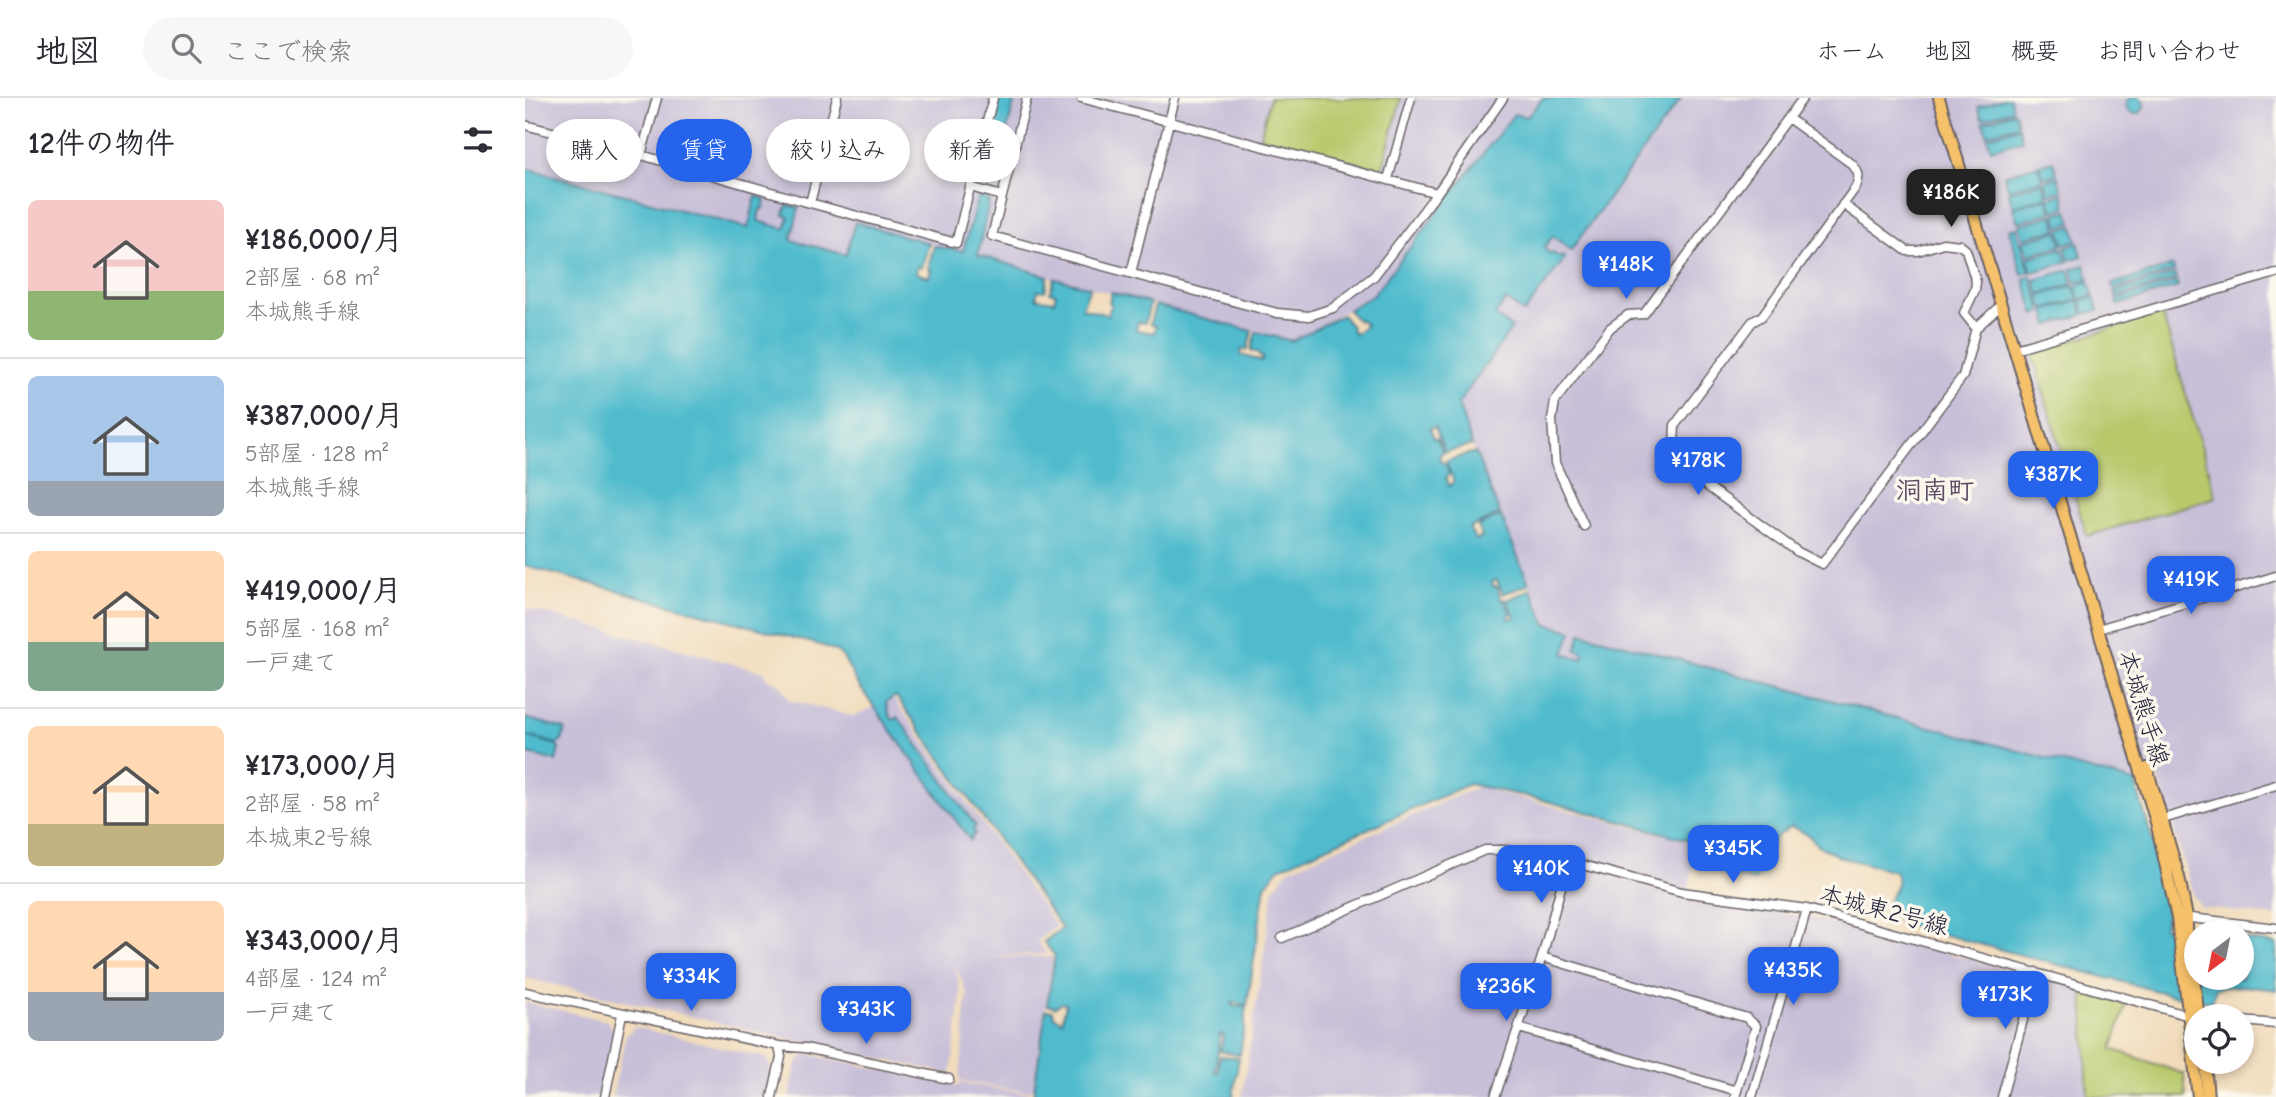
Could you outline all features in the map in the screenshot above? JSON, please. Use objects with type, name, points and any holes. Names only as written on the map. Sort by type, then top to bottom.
[{"type":"main road","name":"本城熊手線","points":[[1939,98],[2001,305],[2017,348]]},
{"type":"main road","name":"本城熊手線","points":[[1946,98],[2101,628],[2182,923]]},
{"type":"main road","name":"本城熊手線","points":[[2101,628],[2163,819],[2193,1004]]},
{"type":"main road","name":"本城熊手線","points":[[2197,1074],[2198,1097]]},
{"type":"main road","points":[[2206,1074],[2208,1097]]},
{"type":"street","points":[[642,151],[657,98]]},
{"type":"street","points":[[810,203],[837,98]]},
{"type":"street","points":[[642,155],[956,243],[993,98]]},
{"type":"street","points":[[1027,98],[992,236],[1277,313],[1309,316],[1333,309],[1374,275],[1437,193],[1503,98]]},
{"type":"street","points":[[1081,98],[1437,193]]},
{"type":"street","points":[[1131,273],[1175,98]]},
{"type":"street","points":[[1388,179],[1411,98]]},
{"type":"street","points":[[1584,526],[1555,463],[1552,420],[1555,401],[1610,328],[1629,316],[1644,314],[1803,98]]},
{"type":"street","points":[[1788,118],[1852,164],[1859,178],[1856,187],[1762,316],[1752,322],[1675,425],[1674,445],[1682,468],[1798,552],[1822,564],[1963,376],[1976,328],[2001,305]]},
{"type":"street","points":[[525,125],[546,130]]},
{"type":"street","points":[[970,187],[1002,196]]},
{"type":"street","points":[[1843,204],[1907,251],[1918,251],[1944,243],[1960,245],[1966,250],[1976,282],[1964,313],[1976,328]]},
{"type":"street","points":[[2017,348],[2276,273]]},
{"type":"street","points":[[2101,628],[2276,576]]},
{"type":"street","points":[[2163,819],[2276,785]]},
{"type":"street","name":"本城東2号線","points":[[1282,938],[1485,850],[1504,850],[1568,861],[1682,892],[1807,909],[2184,1014]]},
{"type":"street","points":[[1495,1097],[1542,957],[1568,861]]},
{"type":"street","points":[[1752,1097],[1807,909]]},
{"type":"street","points":[[2182,923],[2276,928]]},
{"type":"street","points":[[1519,1028],[1736,1094],[1756,1026],[1747,1018],[1542,957]]},
{"type":"street","points":[[2002,1097],[2036,972]]},
{"type":"street","points":[[525,992],[949,1079]]},
{"type":"street","points":[[605,1097],[622,1014]]},
{"type":"street","points":[[2254,1022],[2276,1024]]},
{"type":"street","points":[[772,1097],[781,1057],[779,1046]]},
{"type":"shaded area","points":[[525,98],[1543,98],[1527,117],[1513,114],[1373,295],[1292,341],[1054,278],[978,255],[989,202],[978,197],[963,251],[934,246],[854,222],[847,255],[791,240],[798,208],[787,205],[790,216],[786,229],[757,221],[765,200],[757,197],[748,229],[576,182],[642,182],[642,119],[546,119],[546,174],[525,168]]},
{"type":"shaded area","points":[[1681,98],[2276,98],[2276,917],[2201,907],[2194,897],[2157,773],[2135,782],[2115,778],[1581,633],[1576,649],[1584,653],[1583,660],[1563,654],[1566,646],[1546,625],[1457,404],[1512,328],[1495,315],[1506,300],[1524,312],[1560,258],[1544,248],[1553,236],[1571,249]]},
{"type":"shaded area","points":[[525,608],[764,672],[768,679],[781,685],[789,700],[853,716],[894,699],[1056,926],[1037,941],[1047,954],[982,957],[1053,957],[1033,1089],[1027,1092],[960,1081],[967,994],[955,963],[961,997],[951,1074],[525,978]]},
{"type":"shaded area","points":[[1477,787],[1699,844],[1686,898],[1809,917],[2090,990],[2093,1097],[1242,1097],[1274,888],[1288,870]]},
{"type":"shaded area","points":[[525,1002],[607,1021],[614,1031],[599,1097],[525,1097]]},
{"type":"shaded area","points":[[635,1027],[767,1058],[771,1068],[765,1097],[612,1097],[626,1035]]},
{"type":"shaded area","points":[[807,1054],[959,1086],[960,1083],[1031,1094],[1031,1097],[789,1097],[797,1062]]},
{"type":"green space","points":[[1270,98],[1401,98],[1382,170],[1260,137]]},
{"type":"green space","points":[[2162,313],[2216,497],[2087,536],[2033,357],[2035,351]]},
{"type":"green space","points":[[2083,989],[2126,1005],[2112,1049],[2184,1074],[2186,1097],[2088,1097]]},
{"type":"water","points":[[2135,96],[2141,99],[2144,105],[2141,111],[2135,114],[2129,111],[2126,105],[2129,99]]},
{"type":"water","points":[[1000,98],[1015,98],[1010,119],[995,119]]},
{"type":"water","points":[[1543,98],[1681,98],[1571,250],[1553,236],[1544,248],[1550,254],[1552,252],[1565,258],[1524,313],[1506,300],[1495,315],[1512,328],[1458,404],[1472,445],[1445,452],[1435,427],[1430,428],[1443,453],[1439,455],[1441,462],[1446,464],[1449,486],[1454,482],[1446,461],[1475,452],[1500,514],[1469,528],[1476,540],[1482,537],[1478,526],[1501,516],[1529,584],[1503,594],[1497,580],[1492,582],[1494,587],[1497,586],[1501,600],[1504,599],[1511,614],[1508,616],[1510,619],[1515,617],[1507,600],[1531,589],[1546,624],[1572,631],[1564,654],[1583,659],[1584,653],[1576,650],[1581,633],[2135,782],[2162,877],[2166,914],[2164,928],[2184,931],[2184,990],[2215,990],[2212,1002],[2176,996],[1900,923],[1886,911],[1896,887],[1895,871],[1840,857],[1791,826],[1775,838],[1763,870],[1754,881],[1694,865],[1699,843],[1543,800],[1469,784],[1279,868],[1265,886],[1247,1005],[1232,1002],[1233,1006],[1247,1007],[1240,1055],[1220,1051],[1224,1035],[1220,1034],[1214,1071],[1218,1072],[1220,1056],[1239,1058],[1233,1097],[1033,1097],[1046,1010],[1053,1011],[1054,1016],[1062,1021],[1066,1004],[1055,1007],[1047,1005],[1055,956],[1044,942],[1062,928],[896,696],[886,702],[890,716],[893,720],[898,717],[976,826],[970,840],[857,683],[838,652],[525,566],[525,168],[546,174],[546,182],[577,182],[748,228],[756,196],[765,199],[758,221],[785,229],[789,217],[784,215],[787,205],[799,208],[791,240],[846,255],[855,222],[929,243],[922,267],[917,266],[916,273],[929,277],[931,269],[928,268],[934,246],[963,251],[978,197],[989,201],[978,255],[1048,276],[1045,291],[1038,290],[1036,298],[1054,301],[1056,294],[1050,292],[1054,278],[1090,287],[1082,308],[1108,315],[1111,292],[1150,303],[1145,323],[1138,322],[1136,330],[1154,333],[1156,326],[1150,324],[1155,305],[1252,331],[1247,350],[1242,349],[1241,355],[1262,361],[1263,357],[1259,356],[1259,353],[1251,350],[1256,332],[1292,341],[1342,315],[1355,334],[1366,325],[1348,310],[1373,295],[1514,114],[1527,117]]},
{"type":"water","points":[[2010,98],[2013,110],[1982,119],[1978,107]]},
{"type":"water","points":[[2015,112],[2018,125],[1987,134],[1983,122]]},
{"type":"water","points":[[2019,127],[2022,140],[1991,149],[1987,137]]},
{"type":"water","points":[[2053,161],[2057,174],[2044,178],[2040,165]]},
{"type":"water","points":[[2038,165],[2042,180],[2008,189],[2004,175]]},
{"type":"water","points":[[2058,177],[2062,191],[2049,194],[2045,181]]},
{"type":"water","points":[[2043,182],[2047,196],[2013,206],[2008,192]]},
{"type":"water","points":[[2063,194],[2066,207],[2054,211],[2049,198]]},
{"type":"water","points":[[2047,198],[2052,212],[2018,222],[2013,208]]},
{"type":"water","points":[[2068,210],[2072,223],[2059,227],[2055,214]]},
{"type":"water","points":[[2053,215],[2057,229],[2023,238],[2019,225]]},
{"type":"water","points":[[2073,226],[2077,240],[2064,244],[2060,230]]},
{"type":"water","points":[[2016,227],[2030,272],[2022,274],[2009,229]]},
{"type":"water","points":[[2058,231],[2062,245],[2028,255],[2023,241]]},
{"type":"water","points":[[2078,243],[2082,256],[2069,260],[2065,247]]},
{"type":"water","points":[[2062,248],[2067,262],[2032,272],[2028,258]]},
{"type":"water","points":[[2085,265],[2089,279],[2076,283],[2072,269]]},
{"type":"water","points":[[2173,266],[2174,271],[2114,289],[2112,284]]},
{"type":"water","points":[[2069,270],[2073,284],[2039,294],[2035,280]]},
{"type":"water","points":[[2175,274],[2177,279],[2116,297],[2114,292]]},
{"type":"water","points":[[2031,276],[2042,312],[2035,315],[2024,279]]},
{"type":"water","points":[[2089,281],[2093,295],[2080,299],[2076,286]]},
{"type":"water","points":[[2177,282],[2178,287],[2118,305],[2116,300]]},
{"type":"water","points":[[2074,286],[2078,300],[2044,309],[2039,296]]},
{"type":"water","points":[[2094,297],[2098,310],[2085,314],[2081,301]]},
{"type":"water","points":[[2079,301],[2083,315],[2049,325],[2045,311]]},
{"type":"water","points":[[525,718],[565,729],[562,741],[557,744],[525,735]]},
{"type":"water","points":[[525,736],[557,745],[559,749],[556,761],[525,753]]},
{"type":"water","points":[[2254,941],[2276,944],[2276,990],[2254,987]]},
{"type":"waterway","points":[[984,199],[988,182]]},
{"type":"district","name":"洞南町","points":[[1935,491]]}]
